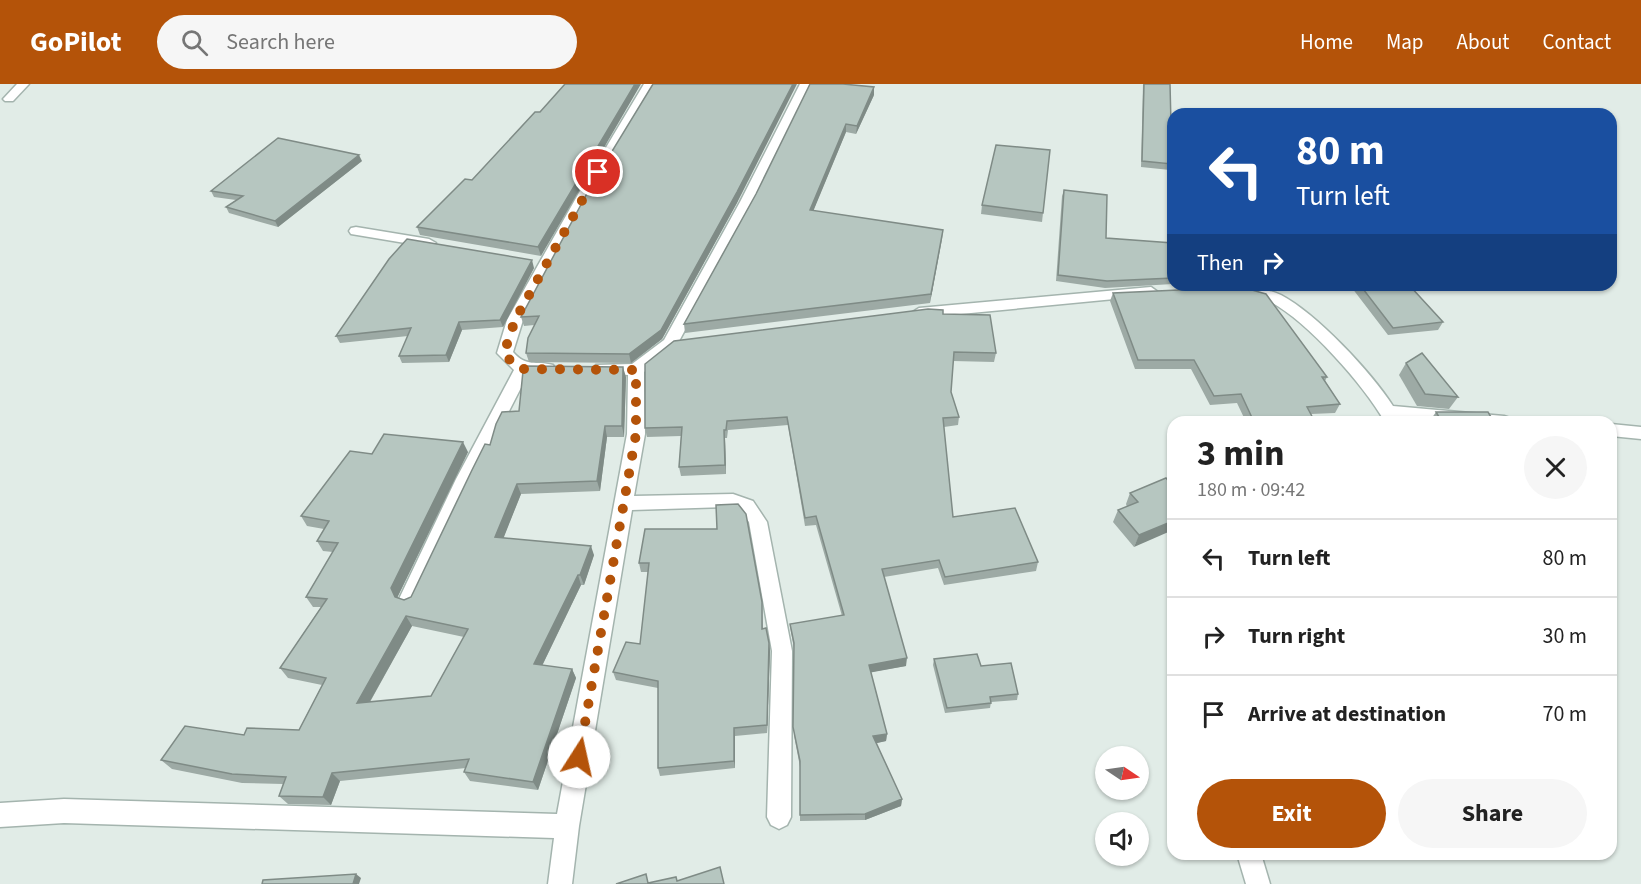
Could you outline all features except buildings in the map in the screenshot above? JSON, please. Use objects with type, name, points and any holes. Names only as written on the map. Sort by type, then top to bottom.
[{"type":"street","points":[[9,99],[23,84]]},
{"type":"street","points":[[556,369],[523,369],[514,365],[504,353],[515,320],[541,262],[650,84]]},
{"type":"street","points":[[590,369],[636,370],[670,343],[747,202],[806,84]]},
{"type":"street","points":[[356,231],[445,246]]},
{"type":"street","points":[[907,314],[1126,292],[1171,291]]},
{"type":"street","points":[[1228,291],[1262,294],[1279,300],[1325,339],[1372,389],[1390,416]]},
{"type":"street","points":[[670,343],[694,340]]},
{"type":"street","points":[[409,599],[465,478],[523,369]]},
{"type":"street","points":[[560,884],[567,826],[636,434],[636,370]]},
{"type":"street","points":[[1617,431],[1641,433]]},
{"type":"street","points":[[625,503],[727,500],[741,501],[753,510],[758,522],[782,651],[779,817]]},
{"type":"street","points":[[0,815],[64,810],[567,826]]},
{"type":"street","points":[[1251,860],[1258,884]]},
{"type":"route","points":[[579,757],[636,434],[636,370],[523,369],[514,365],[504,353],[515,320],[598,172]]}]
